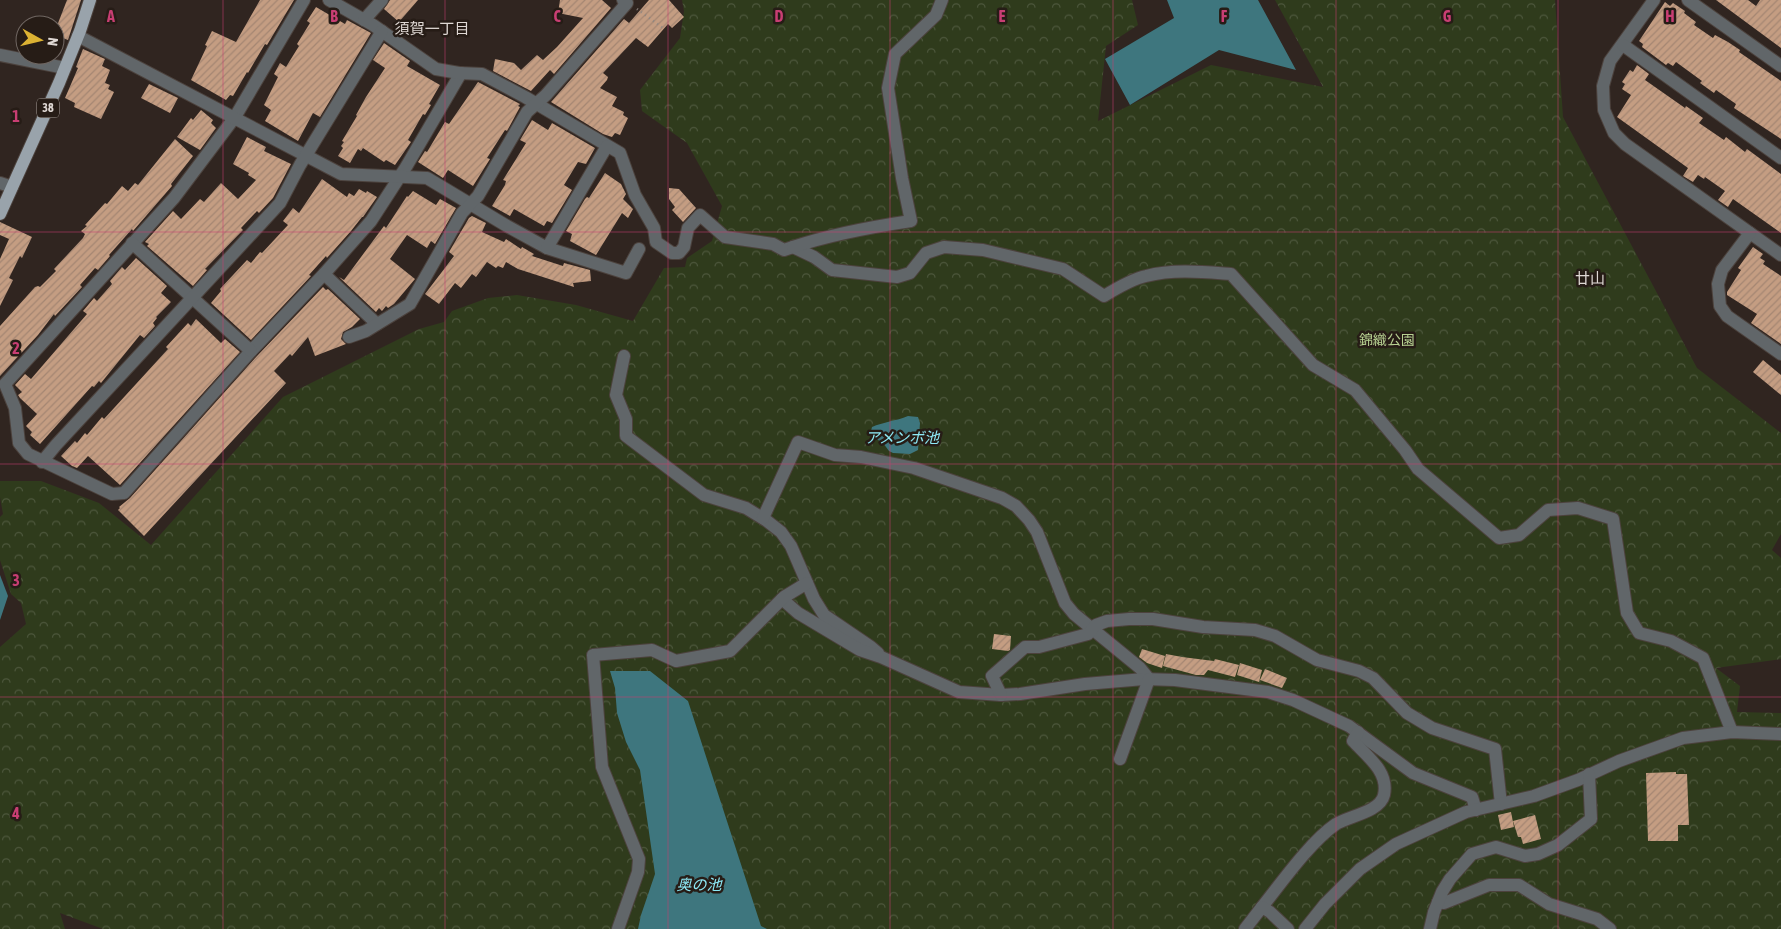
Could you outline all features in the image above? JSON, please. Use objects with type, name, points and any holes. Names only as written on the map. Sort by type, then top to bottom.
[{"type":"main road","name":"38","points":[[0,214],[6,185],[48,110],[78,36],[90,0]]},
{"type":"street","points":[[304,0],[235,117],[174,198],[5,384],[16,408],[19,443],[28,454],[112,494],[124,493],[371,221],[461,73]]},
{"type":"street","points":[[329,0],[382,31],[436,69],[482,74],[620,153],[635,194],[654,228],[656,242],[672,252],[679,253],[684,247],[688,228],[700,214],[725,237],[773,244],[784,250],[825,236],[911,221],[902,178],[888,88],[895,54],[936,15],[942,0]]},
{"type":"street","points":[[364,20],[382,0]]},
{"type":"street","points":[[1654,0],[1610,61],[1603,86],[1604,110],[1614,133],[1640,156],[1781,255]]},
{"type":"street","points":[[1688,0],[1781,66]]},
{"type":"street","points":[[349,337],[366,331],[410,304],[462,213],[478,196],[528,112],[625,2]]},
{"type":"street","points":[[42,462],[280,203],[382,31]]},
{"type":"street","points":[[78,36],[341,174],[427,178],[547,248],[626,272],[638,250]]},
{"type":"street","points":[[1623,45],[1781,158]]},
{"type":"street","points":[[0,55],[65,68]]},
{"type":"street","points":[[547,248],[607,146]]},
{"type":"street","points":[[1750,233],[1722,270],[1718,284],[1720,306],[1727,316],[1781,354]]},
{"type":"street","points":[[132,243],[251,351]]},
{"type":"street","points":[[792,247],[814,257],[832,270],[897,277],[910,273],[926,253],[944,246],[983,250],[1063,269],[1104,296],[1146,276],[1189,271],[1231,274],[1313,365],[1355,390],[1405,450],[1418,469],[1499,538],[1518,535],[1548,510],[1578,508],[1613,519],[1627,613],[1639,633],[1671,641],[1703,658],[1732,732]]},
{"type":"street","points":[[324,274],[377,324]]},
{"type":"street","points":[[624,356],[616,395],[626,419],[626,436],[704,495],[746,508],[781,532],[791,546],[814,599],[824,615],[881,656]]},
{"type":"street","points":[[763,518],[798,442],[834,455],[861,457],[914,468],[1002,498],[1016,506],[1037,532],[1065,603],[1074,614],[1140,668],[1149,680]]},
{"type":"street","points":[[618,929],[638,872],[639,860],[602,767],[593,655],[652,650],[676,661],[730,651],[782,599],[807,584]]},
{"type":"street","points":[[782,599],[798,613],[860,650],[881,656],[959,692],[1001,695],[1020,694],[1094,683],[1149,680],[1175,680],[1268,692],[1293,700],[1349,726],[1413,773],[1472,797],[1476,810]]},
{"type":"street","points":[[1001,695],[992,676],[1025,647],[1039,647],[1088,634],[1096,626],[1108,621],[1153,619],[1203,628],[1255,630],[1275,636],[1317,660],[1359,671],[1373,678],[1407,712],[1432,728],[1495,749],[1501,804]]},
{"type":"street","points":[[1120,759],[1149,680]]},
{"type":"street","points":[[1245,929],[1317,841],[1337,824],[1378,806],[1384,797],[1385,781],[1381,771],[1353,741],[1358,732]]},
{"type":"street","points":[[1305,929],[1325,904],[1360,869],[1396,844],[1466,812],[1534,796],[1620,760],[1683,738],[1732,732],[1781,734]]},
{"type":"street","points":[[1430,929],[1438,902],[1450,878],[1472,854],[1496,847],[1525,856],[1538,854],[1558,845],[1592,819],[1589,774]]},
{"type":"street","points":[[1438,902],[1451,901],[1488,884],[1519,885],[1549,904],[1597,919],[1610,929]]},
{"type":"street","points":[[1262,907],[1288,929]]},
{"type":"path","points":[[625,2],[663,28]]},
{"type":"green space","name":"錦織公園","points":[[682,0],[1132,0],[1138,25],[1106,46],[1098,121],[1211,65],[1323,87],[1275,0],[1555,0],[1563,117],[1697,368],[1781,433],[1781,534],[1772,550],[1781,558],[1781,659],[1716,668],[1740,686],[1737,712],[1781,713],[1781,929],[103,929],[60,913],[65,929],[0,929],[0,647],[26,624],[21,603],[11,594],[0,560],[0,517],[3,514],[0,481],[41,481],[99,503],[151,545],[283,397],[419,329],[444,322],[452,311],[488,298],[517,295],[576,305],[633,321],[664,268],[685,267],[687,258],[712,241],[722,206],[687,143],[642,111],[640,90],[680,38],[684,11]]},
{"type":"water","points":[[1167,0],[1258,0],[1296,70],[1219,50],[1130,105],[1105,59],[1174,18]]},
{"type":"water","name":"アメンボ池","points":[[908,416],[918,417],[920,423],[918,450],[910,454],[893,453],[883,443],[870,435],[872,427]]},
{"type":"water","points":[[0,575],[8,596],[0,620]]},
{"type":"water","name":"奥の池","points":[[610,671],[650,671],[688,701],[761,926],[767,929],[638,929],[655,874],[640,770],[626,742],[617,713],[615,688]]},
{"type":"building","points":[[67,0],[81,0],[68,40],[65,39],[65,15],[61,15]]},
{"type":"building","points":[[260,0],[294,0],[233,96],[230,95],[226,100],[191,80],[212,31],[236,42]]},
{"type":"building","points":[[390,0],[418,0],[399,22],[384,9]]},
{"type":"building","points":[[560,0],[602,0],[611,8],[554,74],[550,70],[531,91],[493,71],[495,59],[514,63],[521,70],[537,55],[543,60],[557,47],[583,18],[558,13]]},
{"type":"building","points":[[649,0],[669,0],[684,17],[672,28],[668,24],[648,47],[636,38],[603,73],[608,77],[600,88],[617,97],[612,106],[624,112],[623,115],[628,118],[620,135],[615,133],[612,137],[603,134],[551,102],[624,19],[629,23]]},
{"type":"building","points":[[1716,0],[1748,0],[1756,6],[1760,0],[1781,0],[1781,48]]},
{"type":"building","points":[[1665,2],[1670,6],[1673,3],[1685,11],[1684,13],[1696,22],[1694,25],[1713,38],[1715,35],[1728,42],[1740,50],[1739,52],[1781,81],[1781,139],[1734,108],[1736,104],[1716,90],[1714,93],[1700,83],[1702,81],[1676,62],[1673,66],[1668,63],[1666,65],[1642,47],[1643,44],[1639,41]]},
{"type":"building","points":[[316,7],[345,24],[347,20],[371,33],[320,117],[313,113],[298,141],[265,121],[271,110],[264,105],[278,77],[274,74],[280,63],[286,67],[299,46],[297,44],[310,23],[307,21]]},
{"type":"building","points":[[384,43],[410,61],[407,66],[440,85],[429,104],[431,105],[425,115],[423,114],[408,140],[411,142],[395,165],[386,160],[384,162],[363,148],[361,151],[358,149],[350,163],[338,156],[343,148],[341,146],[344,142],[342,141],[366,97],[385,68],[373,60]]},
{"type":"building","points":[[83,49],[105,59],[102,66],[110,70],[105,83],[110,85],[108,89],[114,92],[101,119],[74,107],[75,103],[65,98],[78,68],[76,67]]},
{"type":"building","points":[[1637,65],[1649,74],[1645,80],[1703,118],[1699,123],[1724,140],[1726,137],[1745,152],[1747,149],[1781,174],[1781,233],[1733,199],[1728,207],[1718,200],[1725,191],[1705,177],[1704,179],[1698,175],[1693,182],[1683,176],[1688,168],[1617,117],[1631,95],[1622,89],[1625,84],[1622,82],[1630,70],[1633,72]]},
{"type":"building","points":[[478,82],[520,104],[518,106],[520,107],[507,131],[505,130],[487,158],[490,159],[473,186],[448,170],[443,178],[418,162],[425,151],[427,152],[445,122],[449,124]]},
{"type":"building","points":[[149,84],[178,98],[170,113],[141,98]]},
{"type":"building","points":[[201,110],[213,120],[211,123],[216,128],[200,150],[177,137],[191,118],[193,120]]},
{"type":"building","points":[[532,120],[548,130],[552,123],[595,148],[586,164],[578,162],[564,185],[572,190],[552,223],[547,221],[544,226],[514,209],[510,216],[492,206],[505,185],[506,181],[503,180],[526,143],[520,140]]},
{"type":"building","points":[[247,137],[266,147],[264,151],[291,164],[273,198],[241,228],[243,230],[205,269],[207,270],[193,286],[147,246],[149,244],[145,242],[173,211],[181,219],[200,199],[204,202],[221,183],[238,199],[256,180],[248,175],[249,173],[233,164]]},
{"type":"building","points":[[175,139],[193,156],[171,184],[172,186],[133,231],[132,229],[109,255],[98,270],[95,268],[80,285],[82,287],[55,316],[54,314],[38,335],[0,376],[0,326],[35,287],[40,287],[56,271],[54,269],[83,238],[85,234],[81,231],[87,226],[85,225],[105,203],[107,204],[122,186],[128,191],[135,183],[138,185]]},
{"type":"building","points":[[605,173],[621,184],[626,194],[623,199],[633,209],[628,218],[622,213],[596,255],[570,241],[572,234],[566,231],[585,199],[589,198]]},
{"type":"building","points":[[322,179],[347,197],[349,193],[354,196],[359,189],[377,197],[351,231],[327,258],[326,256],[309,275],[311,276],[251,340],[211,303],[221,291],[220,289],[247,260],[251,263],[288,225],[283,221],[293,208],[299,213]]},
{"type":"building","points":[[669,188],[679,189],[696,208],[683,222],[672,210],[675,207],[669,199]]},
{"type":"building","points":[[413,191],[436,205],[440,199],[456,208],[435,244],[431,241],[427,248],[407,235],[390,259],[415,279],[394,304],[388,308],[386,306],[382,311],[379,308],[376,312],[339,277],[344,280],[384,226],[386,228],[407,196]]},
{"type":"building","points":[[472,216],[486,223],[482,232],[504,242],[506,239],[521,249],[522,247],[534,254],[532,256],[563,266],[564,263],[590,270],[591,281],[573,283],[574,287],[518,269],[506,262],[503,268],[498,266],[496,268],[487,262],[476,277],[472,274],[461,288],[455,283],[439,304],[425,294],[454,256],[449,252]]},
{"type":"building","points":[[0,222],[32,237],[22,258],[20,256],[9,278],[13,280],[0,306],[0,259],[9,239],[0,235]]},
{"type":"building","points":[[1753,247],[1763,254],[1760,258],[1765,261],[1763,264],[1781,276],[1781,344],[1751,323],[1757,314],[1727,295],[1741,270],[1738,268]]},
{"type":"building","points":[[136,258],[167,286],[161,293],[171,302],[156,317],[153,323],[155,326],[144,338],[140,335],[101,383],[99,381],[94,387],[92,386],[40,444],[30,435],[32,432],[26,426],[37,414],[20,398],[18,395],[22,392],[15,385],[25,374],[31,379],[87,314],[83,311],[94,298],[97,301],[112,284],[110,281],[122,267],[125,270]]},
{"type":"building","points":[[323,287],[326,290],[328,289],[360,319],[343,332],[341,339],[346,344],[315,356],[308,337],[292,356],[290,354],[274,371],[286,383],[144,536],[118,510],[119,507],[130,498],[257,356]]},
{"type":"building","points":[[196,319],[221,343],[225,339],[240,352],[120,485],[88,456],[77,468],[61,456],[75,441],[77,443],[85,433],[87,435],[102,417],[104,419],[168,349],[166,347],[188,323],[191,326]]},
{"type":"building","points":[[1763,360],[1781,375],[1781,395],[1753,372]]},
{"type":"building","points":[[994,634],[1011,636],[1010,650],[992,649]]},
{"type":"building","points":[[1142,649],[1165,656],[1162,668],[1147,663],[1139,657]]},
{"type":"building","points":[[1166,654],[1214,661],[1215,659],[1239,665],[1235,677],[1208,670],[1204,675],[1196,675],[1163,666]]},
{"type":"building","points":[[1240,663],[1262,670],[1259,682],[1237,675]]},
{"type":"building","points":[[1265,669],[1287,678],[1282,688],[1260,680]]},
{"type":"building","points":[[1676,772],[1676,774],[1687,774],[1689,825],[1678,825],[1678,841],[1648,841],[1646,773]]},
{"type":"building","points":[[1511,812],[1514,827],[1501,830],[1498,815]]},
{"type":"building","points":[[1535,815],[1541,839],[1523,844],[1521,837],[1518,837],[1513,821]]},
{"type":"district","name":"須賀一丁目","points":[[432,28]]},
{"type":"district","name":"廿山","points":[[1590,278]]}]
